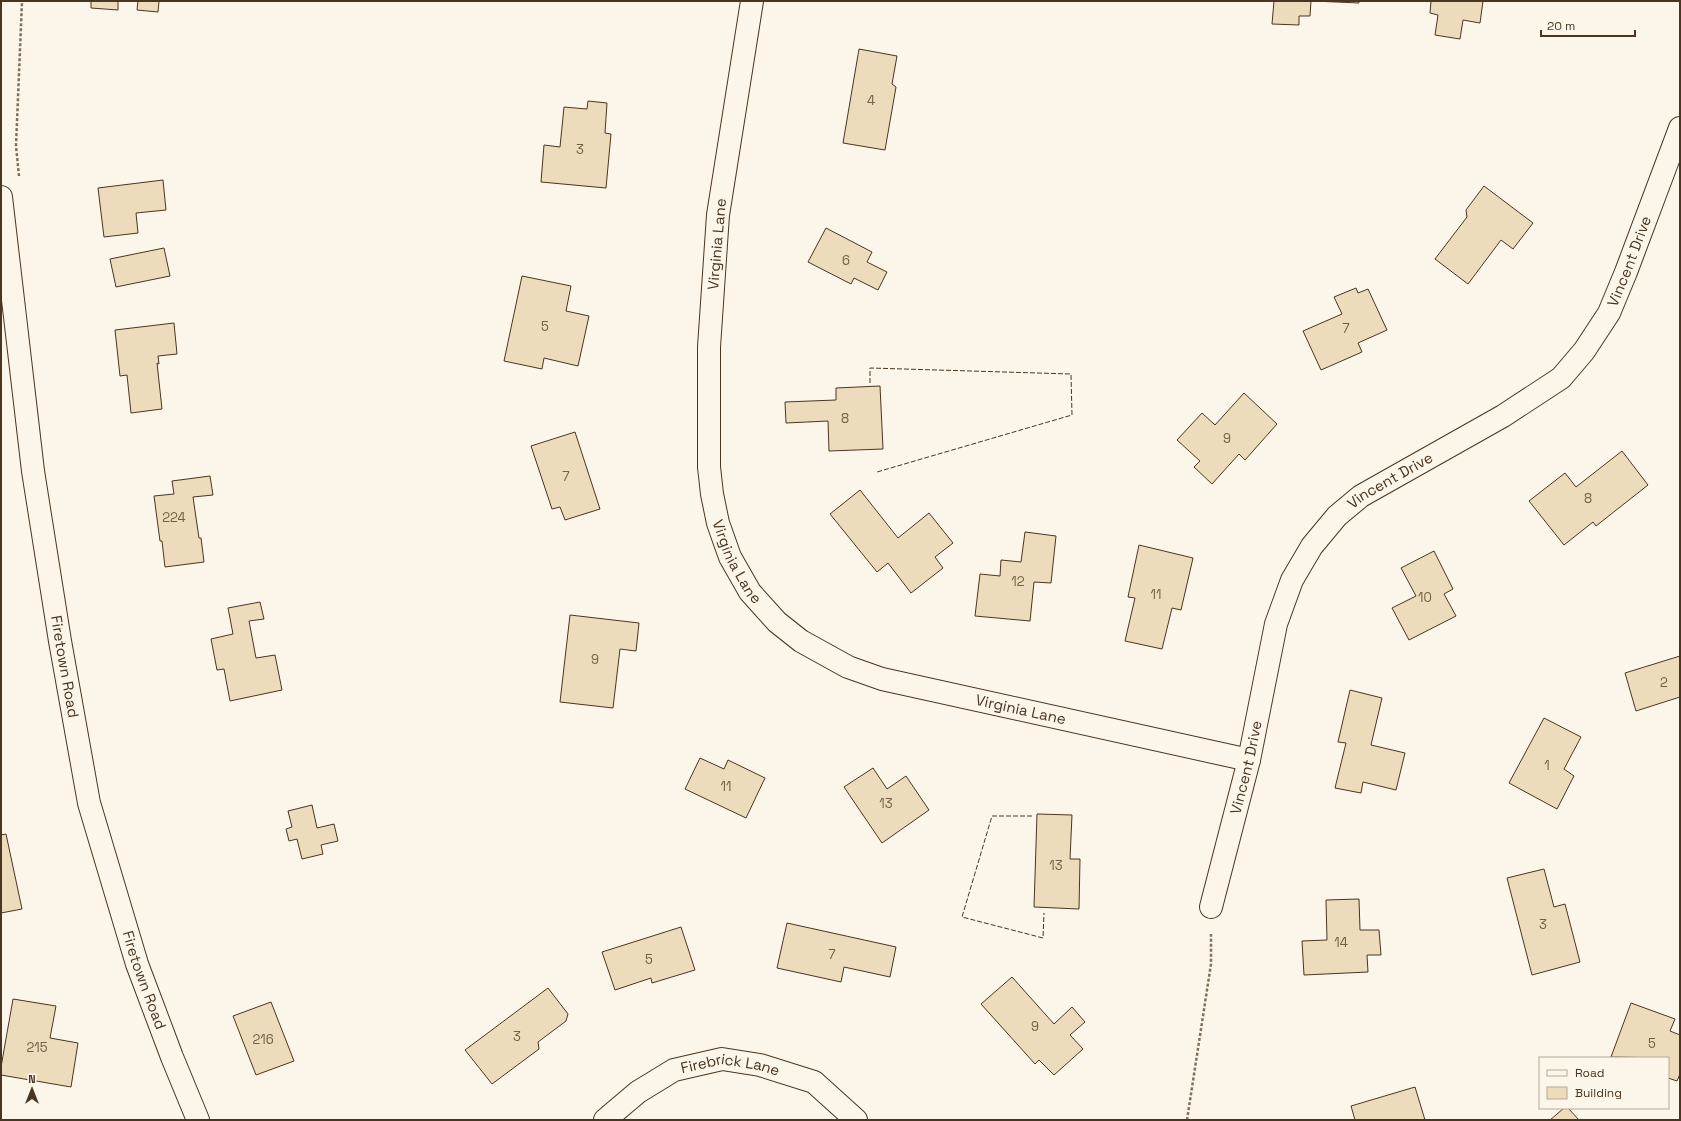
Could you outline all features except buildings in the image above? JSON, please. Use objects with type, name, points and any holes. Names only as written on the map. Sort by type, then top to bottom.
[{"type":"street","name":"Virginia Lane","points":[[752,1],[718,215],[709,347],[708,467],[718,523],[730,557],[750,592],[777,622],[800,641],[848,667],[882,679],[1249,760]]},
{"type":"street","name":"Vincent Drive","points":[[1211,907],[1249,760],[1276,624],[1292,580],[1312,546],[1337,516],[1361,496],[1503,416],[1561,378],[1584,350],[1608,313],[1626,272],[1680,128]]},
{"type":"street","name":"Firetown Road","points":[[1,197],[32,471],[89,803],[137,964],[198,1120]]},
{"type":"street","name":"Firebrick Lane","points":[[604,1120],[638,1092],[674,1070],[722,1059],[760,1065],[814,1082],[856,1120]]},
{"type":"path","points":[[19,177],[16,146],[22,1]]},
{"type":"path","points":[[1187,1120],[1211,964],[1211,907]]},
{"type":"fence","points":[[870,383],[870,368],[1071,374],[1072,415],[877,472]]},
{"type":"fence","points":[[1032,816],[992,816],[962,917],[1043,938],[1044,913]]}]
